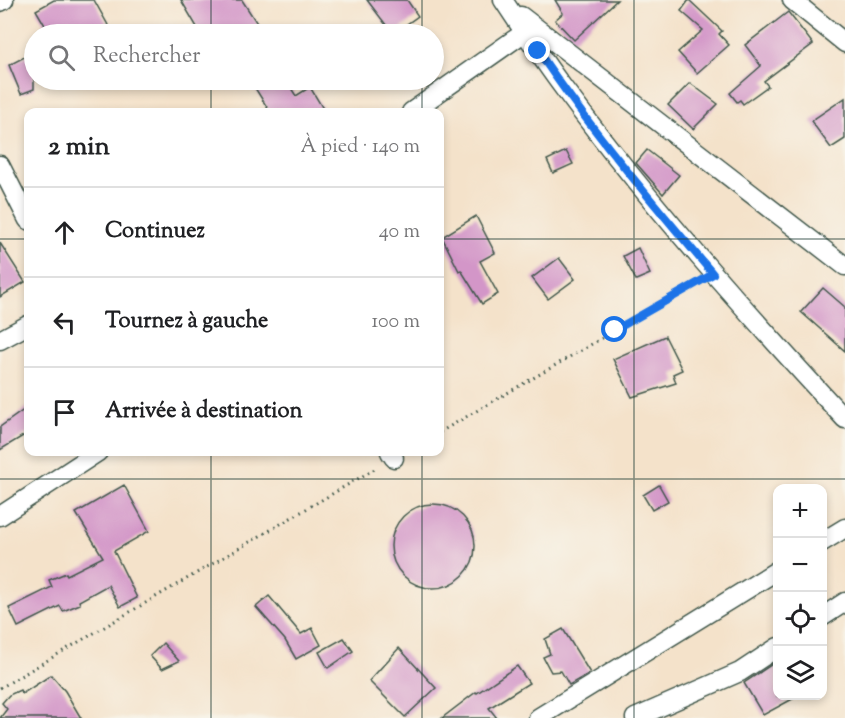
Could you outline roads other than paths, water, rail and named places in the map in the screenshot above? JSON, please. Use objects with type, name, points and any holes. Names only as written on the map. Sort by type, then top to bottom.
[{"type":"street","points":[[792,0],[845,43]]},
{"type":"street","points":[[504,2],[563,89],[655,206],[713,274],[845,419]]},
{"type":"street","points":[[504,2],[845,266]]},
{"type":"street","points":[[444,89],[525,32]]},
{"type":"street","points":[[417,108],[442,90]]},
{"type":"street","points":[[0,165],[24,212]]},
{"type":"street","points":[[0,340],[24,327]]},
{"type":"street","points":[[0,516],[92,456]]},
{"type":"street","points":[[827,539],[845,528]]},
{"type":"street","points":[[538,718],[773,572]]},
{"type":"street","points":[[827,613],[845,602]]},
{"type":"street","points":[[635,718],[740,672],[773,650]]}]
